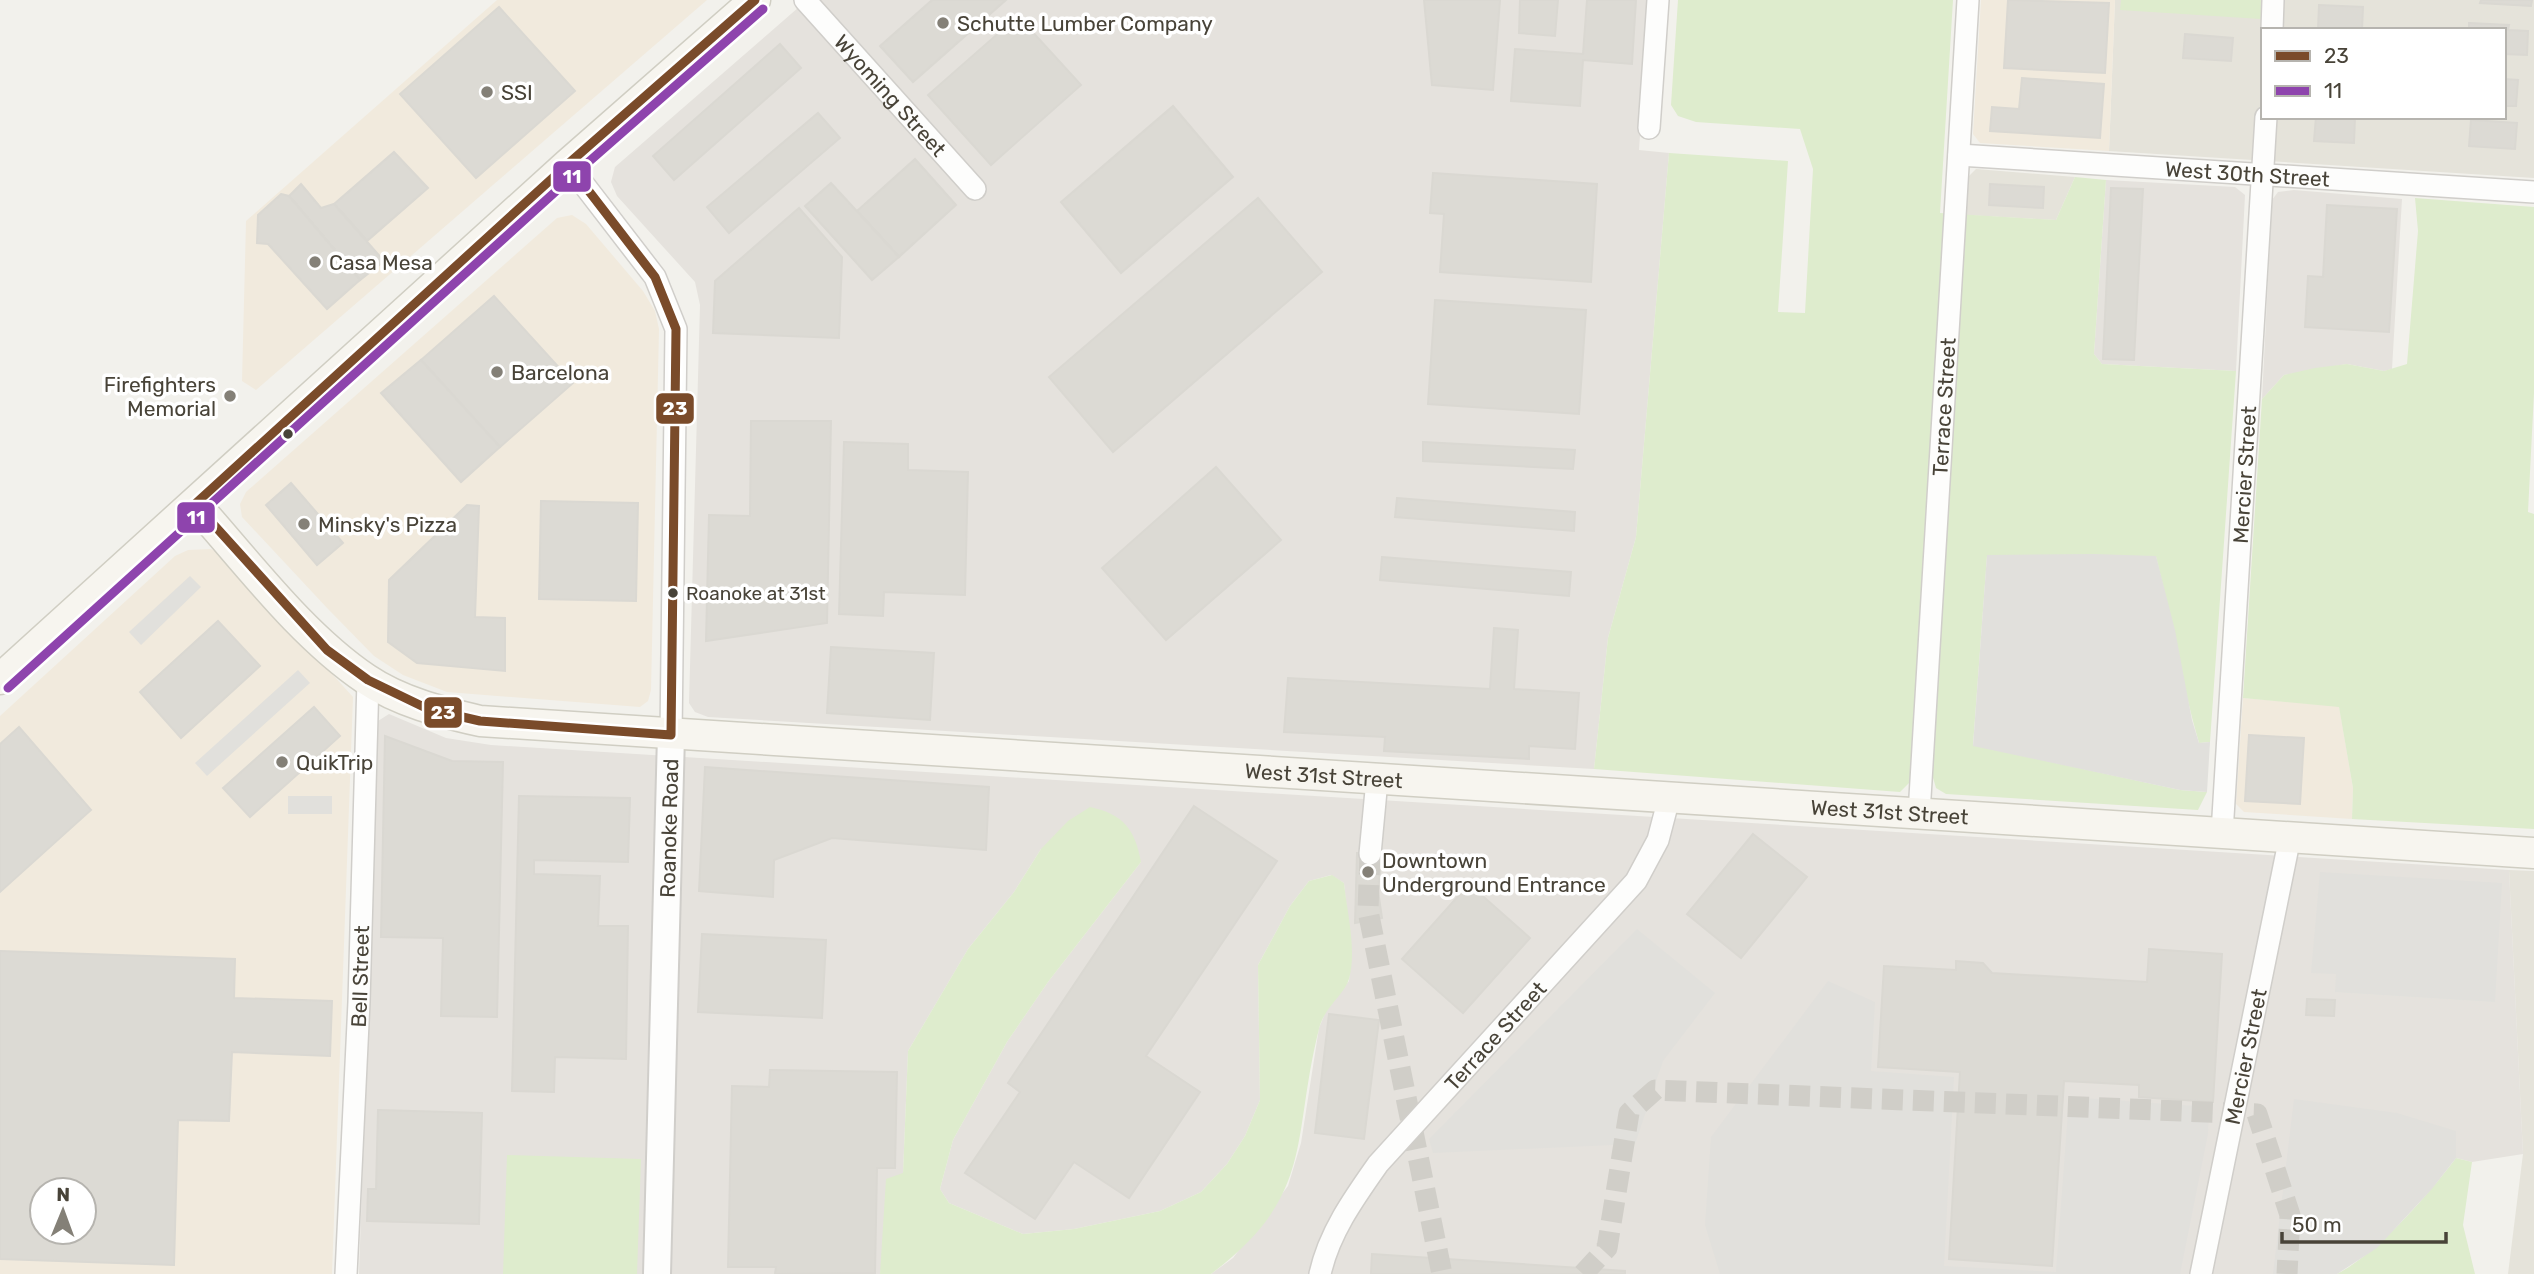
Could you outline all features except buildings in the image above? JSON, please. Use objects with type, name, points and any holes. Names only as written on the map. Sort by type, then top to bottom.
[{"type":"main road","points":[[0,679],[568,164],[755,0]]},
{"type":"main road","name":"West 31st Street","points":[[195,504],[327,650],[368,680],[428,709],[480,721],[2534,853]]},
{"type":"street","name":"Wyoming Street","points":[[805,0],[975,189]]},
{"type":"street","points":[[1649,128],[1658,0]]},
{"type":"street","name":"Terrace Street","points":[[1919,814],[1968,0]]},
{"type":"street","points":[[2272,28],[2273,0]]},
{"type":"street","name":"Mercier Street","points":[[2222,833],[2266,119]]},
{"type":"street","name":"West 30th Street","points":[[1959,155],[2534,192]]},
{"type":"street","name":"Roanoke Road","points":[[568,164],[655,277],[676,329],[671,735],[657,1274]]},
{"type":"street","name":"Bell Street","points":[[346,1274],[359,1002],[368,680]]},
{"type":"street","points":[[1370,854],[1377,780]]},
{"type":"street","name":"Terrace Street","points":[[1320,1274],[1323,1259],[1346,1210],[1378,1164],[1636,881],[1658,840],[1669,798]]},
{"type":"street","name":"Mercier Street","points":[[2201,1274],[2290,837]]},
{"type":"shaded area","points":[[497,0],[707,0],[256,390],[242,381],[246,221]]},
{"type":"shaded area","points":[[807,0],[1649,0],[1639,150],[1669,153],[1636,537],[1608,638],[1594,769],[708,717],[695,712],[689,703],[700,305],[695,282],[617,196],[611,182],[615,167]]},
{"type":"shaded area","points":[[1981,0],[2115,0],[2109,151],[1980,143],[1973,134]]},
{"type":"shaded area","points":[[2115,0],[2534,0],[2534,178],[2109,151]]},
{"type":"shaded area","points":[[1976,169],[2075,177],[2056,220],[1966,215],[1969,176]]},
{"type":"shaded area","points":[[2106,180],[2235,187],[2245,195],[2236,371],[2102,364],[2094,354]]},
{"type":"shaded area","points":[[2294,190],[2402,199],[2392,369],[2384,371],[2347,364],[2284,375],[2262,399],[2272,200],[2278,192]]},
{"type":"shaded area","points":[[572,215],[586,224],[643,291],[655,311],[659,329],[651,690],[648,701],[640,707],[447,692],[403,675],[374,656],[328,609],[242,517],[240,504],[246,492],[557,218]]},
{"type":"shaded area","points":[[211,549],[227,558],[353,697],[332,1274],[0,1274],[0,716],[175,556],[188,550]]},
{"type":"shaded area","points":[[1987,555],[2156,556],[2175,630],[2192,720],[2199,743],[2210,742],[2207,792],[2180,790],[1973,746]]},
{"type":"shaded area","points":[[190,576],[201,587],[141,645],[129,632]]},
{"type":"shaded area","points":[[298,670],[310,683],[207,776],[195,763]]},
{"type":"shaded area","points":[[2243,698],[2339,706],[2353,788],[2352,819],[2244,812],[2236,804]]},
{"type":"shaded area","points":[[389,714],[446,738],[491,745],[2509,870],[2523,1154],[2472,1162],[2456,1158],[2337,1274],[1211,1274],[1233,1258],[1288,1186],[1301,1143],[1319,1028],[1328,1006],[1349,981],[1351,952],[1344,883],[1331,875],[1309,881],[1290,906],[1258,965],[1260,1100],[1245,1136],[1227,1164],[1201,1192],[1160,1211],[1074,1229],[1023,1234],[949,1203],[940,1189],[953,1140],[1007,1042],[1048,982],[1141,862],[1041,849],[1014,892],[968,949],[908,1051],[903,1173],[880,1274],[359,1274],[378,721]]},
{"type":"shaded area","points":[[288,796],[332,796],[332,814],[288,814]]},
{"type":"shaded area","points":[[2509,870],[2534,871],[2534,1274],[2508,1274],[2523,1154]]},
{"type":"shaded area","points":[[2320,872],[2502,883],[2495,1002],[2335,992],[2336,974],[2311,973]]},
{"type":"shaded area","points":[[1637,929],[1715,993],[1663,1061],[1635,1144],[1433,1153],[1429,1139]]},
{"type":"shaded area","points":[[1828,981],[1875,1002],[1871,1071],[1954,1077],[1944,1266],[2056,1272],[2069,1097],[2209,1107],[2208,1134],[2180,1274],[1720,1274],[1705,1225],[1711,1137]]},
{"type":"shaded area","points":[[2294,1099],[2397,1113],[2456,1131],[2456,1158],[2431,1190],[2377,1248],[2337,1274],[2273,1274]]},
{"type":"green space","points":[[1678,0],[1953,0],[1940,213],[2056,220],[2075,177],[2106,180],[2094,354],[2102,364],[2236,371],[2210,742],[2199,743],[2156,557],[1987,556],[1973,745],[2180,790],[2207,792],[2198,810],[1946,794],[1936,788],[1932,774],[1911,781],[1900,792],[1594,769],[1608,638],[1636,537],[1669,153],[1788,161],[1778,312],[1805,313],[1813,169],[1800,129],[1696,122],[1678,116],[1671,105]]},
{"type":"green space","points":[[2121,0],[2262,0],[2261,19],[2120,10]]},
{"type":"green space","points":[[2415,198],[2534,207],[2534,393],[2528,512],[2534,514],[2534,829],[2352,819],[2353,788],[2339,707],[2243,698],[2262,399],[2284,375],[2347,364],[2384,371],[2407,364],[2418,231]]},
{"type":"green space","points":[[1090,807],[1111,814],[1126,825],[1135,840],[1141,862],[1048,982],[1007,1042],[953,1140],[940,1189],[949,1203],[1023,1234],[1074,1229],[1160,1211],[1201,1192],[1227,1164],[1245,1136],[1260,1100],[1258,965],[1290,906],[1309,881],[1332,875],[1344,883],[1352,944],[1351,968],[1347,985],[1325,1014],[1319,1029],[1294,1164],[1284,1191],[1268,1218],[1245,1245],[1211,1274],[880,1274],[886,1179],[903,1173],[908,1051],[968,949],[1014,892],[1041,849],[1068,821]]},
{"type":"green space","points":[[507,1155],[641,1159],[637,1274],[503,1274]]},
{"type":"green space","points":[[2456,1158],[2472,1162],[2463,1225],[2475,1274],[2337,1274],[2353,1265],[2385,1238]]},
{"type":"tunnel","points":[[1370,854],[1368,911],[1442,1274]]},
{"type":"tunnel","points":[[1583,1274],[1607,1248],[1629,1113],[1655,1090],[2257,1114],[2290,1215],[2287,1274]]},
{"type":"transit line","name":"23","points":[[568,164],[755,0]]},
{"type":"transit line","name":"11","points":[[8,688],[576,173],[763,9]]},
{"type":"transit line","name":"23","points":[[568,164],[655,277],[676,329],[671,735],[480,721],[428,709],[368,680],[327,650],[195,504],[568,164]]},
{"type":"place","name":"Schutte Lumber Company","points":[[943,23]]},
{"type":"place","name":"SSI","points":[[487,92]]},
{"type":"place","name":"Casa Mesa","points":[[315,262]]},
{"type":"place","name":"Barcelona","points":[[497,372]]},
{"type":"place","name":"Firefighters Memorial","points":[[230,396]]},
{"type":"place","name":"Minsky's Pizza","points":[[304,524]]},
{"type":"place","name":"Roanoke at 31st","points":[[673,593]]},
{"type":"place","name":"QuikTrip","points":[[282,762]]},
{"type":"place","name":"Downtown Underground Entrance","points":[[1368,872]]}]
